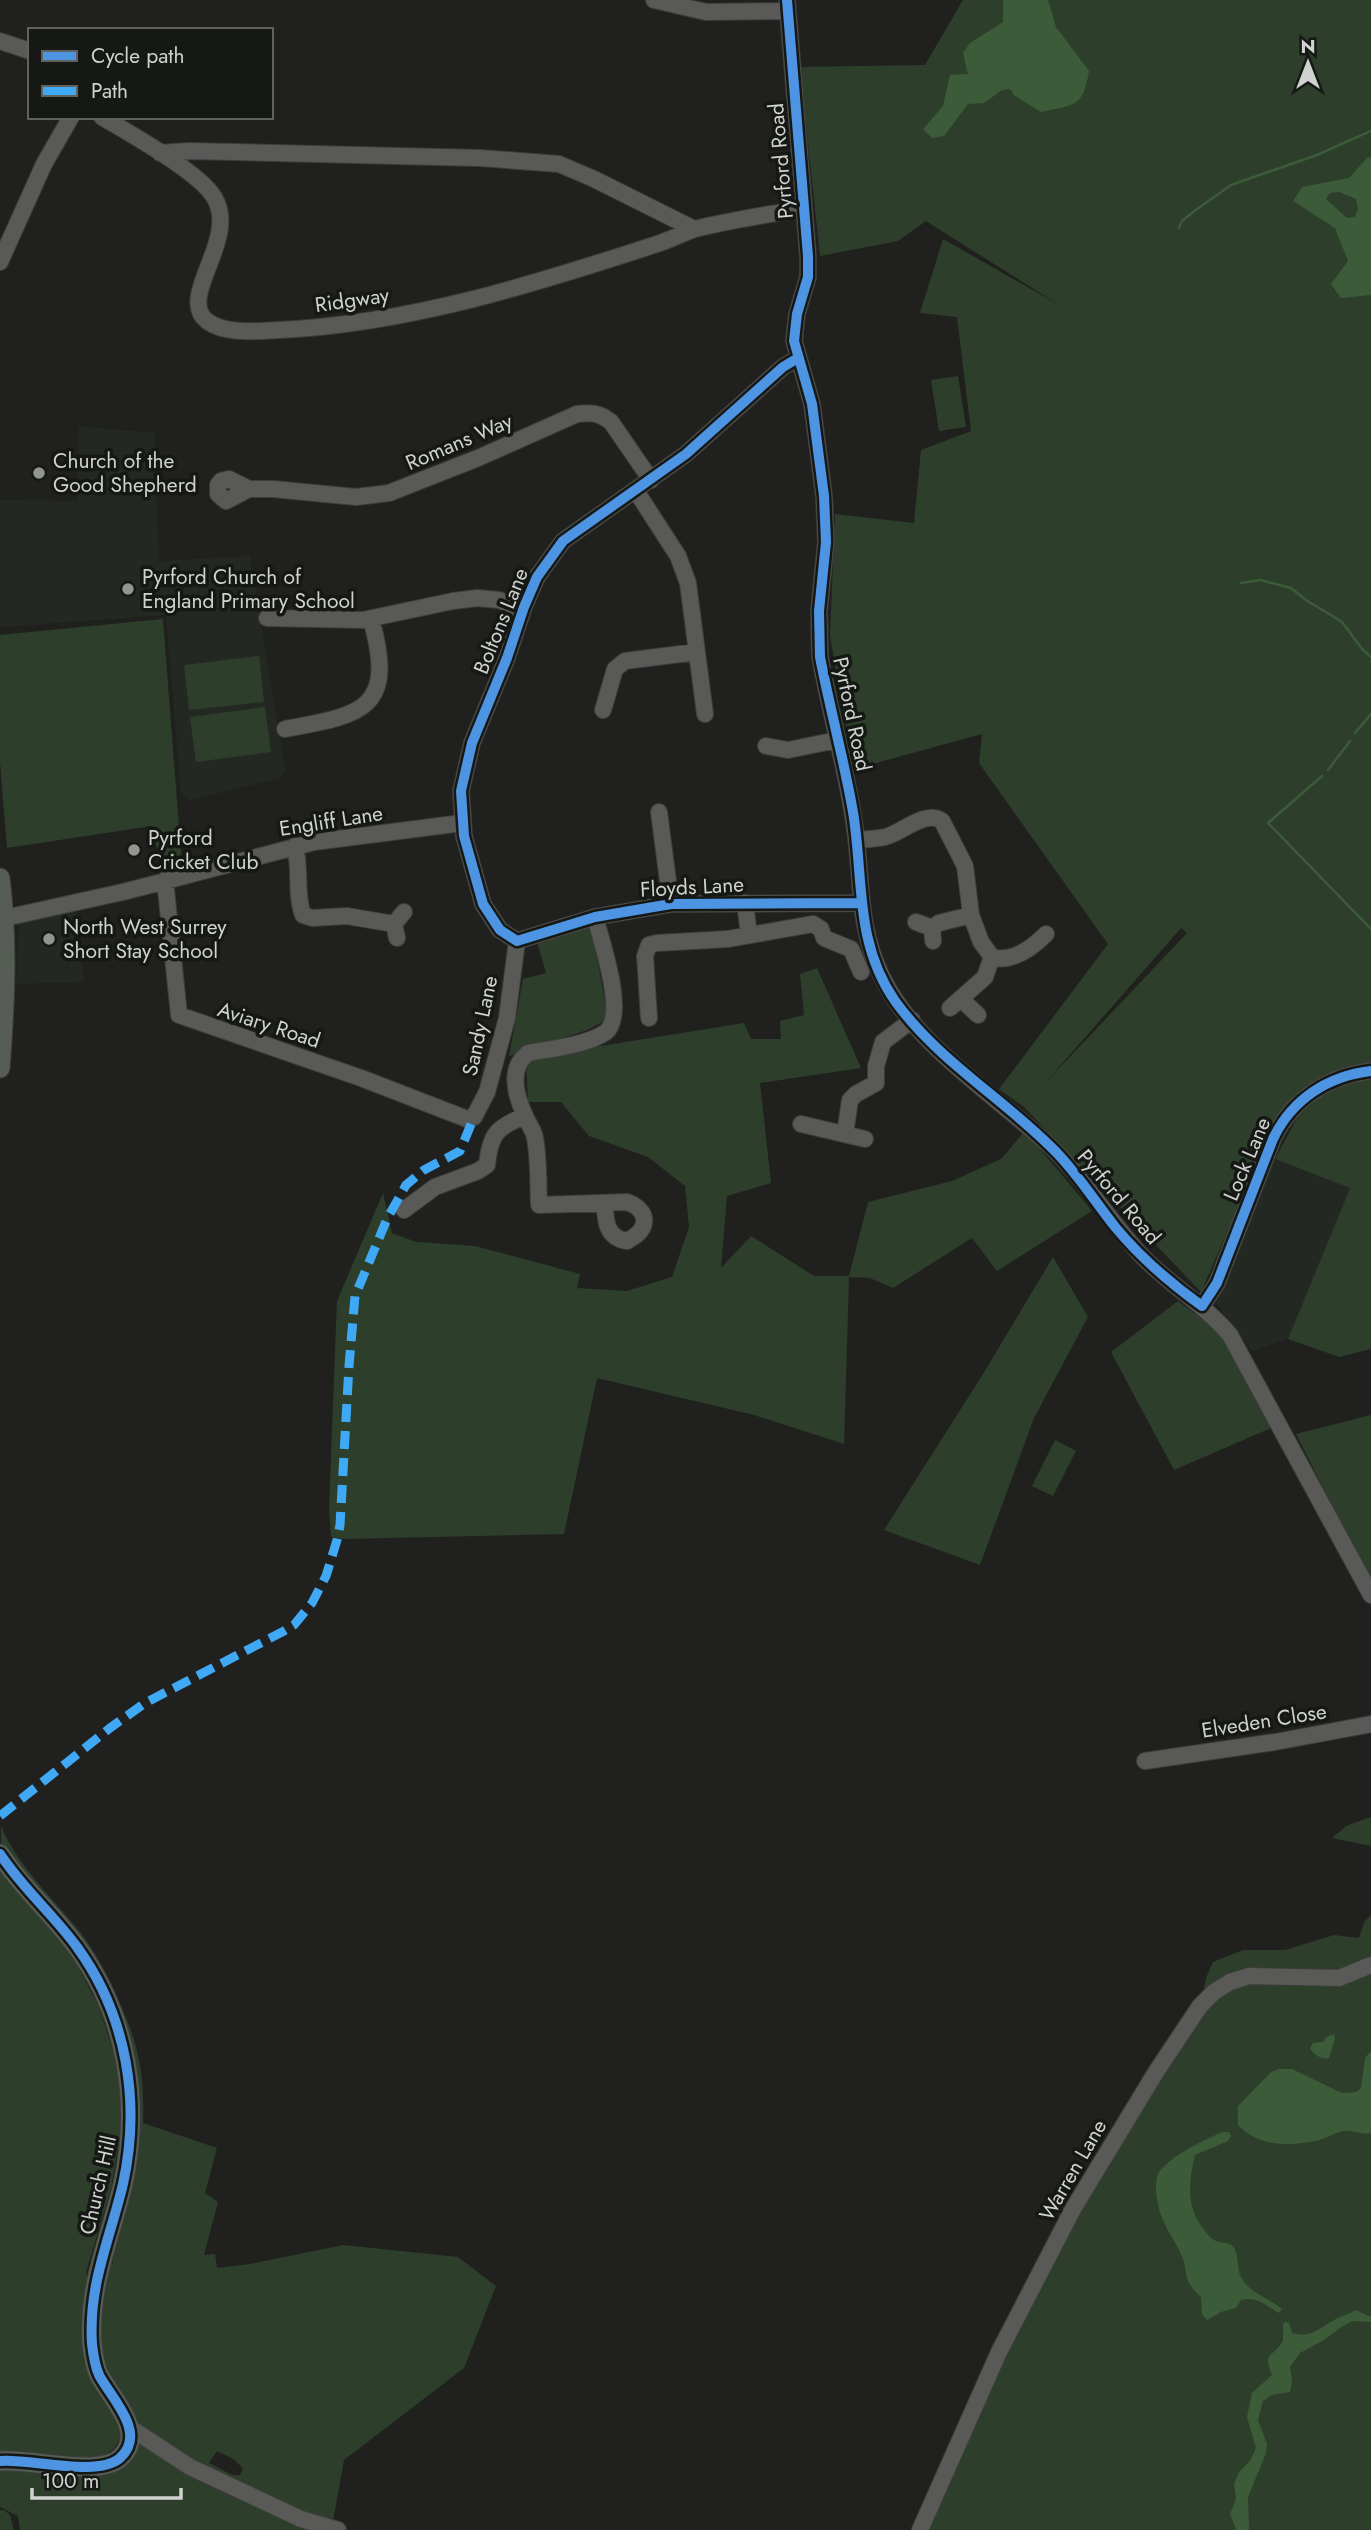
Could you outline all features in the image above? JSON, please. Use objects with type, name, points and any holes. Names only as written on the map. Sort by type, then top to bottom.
[{"type":"main road","points":[[0,878],[5,918],[5,998],[0,1068]]},
{"type":"main road","name":"Church Hill","points":[[0,1854],[86,1961],[106,1998],[126,2058],[131,2094],[128,2152],[121,2190],[97,2272],[92,2338],[97,2372],[129,2427]]},
{"type":"main road","points":[[0,2461],[67,2466],[110,2464],[119,2459],[127,2449],[129,2427]]},
{"type":"street","points":[[654,0],[706,12],[787,6]]},
{"type":"street","name":"Pyrford Road","points":[[787,6],[808,277],[795,324],[794,341],[812,404],[824,496],[826,542],[818,634],[820,657],[857,840],[864,928],[876,964],[888,990],[912,1020],[978,1085],[1049,1145],[1155,1270],[1202,1306],[1224,1327],[1371,1595]]},
{"type":"street","points":[[0,41],[28,50]]},
{"type":"street","points":[[0,262],[44,164],[70,119]]},
{"type":"street","name":"Ridgway","points":[[105,119],[160,153],[207,189],[217,204],[220,222],[218,242],[199,288],[197,302],[202,316],[209,323],[226,329],[298,329],[399,315],[532,282],[661,243],[694,229],[804,208]]},
{"type":"street","points":[[160,153],[202,151],[480,158],[559,164],[602,182],[694,229]]},
{"type":"street","name":"Boltons Lane","points":[[523,939],[500,930],[483,904],[462,823],[461,791],[466,763],[537,577],[563,541],[686,454],[783,367],[798,358]]},
{"type":"street","name":"Romans Way","points":[[249,489],[356,497],[389,493],[587,412],[603,416],[611,422],[651,480]]},
{"type":"street","points":[[636,491],[678,556],[688,583],[705,714]]},
{"type":"street","points":[[275,615],[371,619],[477,598],[499,600],[523,608]]},
{"type":"street","points":[[292,724],[353,714],[371,698],[380,674],[381,659],[371,619]]},
{"type":"street","points":[[603,709],[615,669],[625,661],[696,652]]},
{"type":"street","points":[[766,746],[788,750],[837,740]]},
{"type":"street","points":[[659,812],[671,904]]},
{"type":"street","points":[[857,840],[884,838],[930,817],[937,817],[942,821],[965,866],[971,915],[981,942],[992,957],[998,959],[1023,953],[1043,941]]},
{"type":"street","name":"Engliff Lane","points":[[5,918],[295,846],[462,823]]},
{"type":"street","points":[[295,846],[299,861],[303,915],[312,918],[347,916],[398,925]]},
{"type":"street","name":"Aviary Road","points":[[165,880],[179,1016],[361,1078],[449,1114],[467,1119],[474,1117]]},
{"type":"street","points":[[745,903],[749,935]]},
{"type":"street","name":"Floyds Lane","points":[[523,939],[595,917],[671,904],[860,903]]},
{"type":"street","points":[[916,922],[933,935],[939,923],[971,915]]},
{"type":"street","points":[[595,917],[615,1004],[614,1019],[608,1030],[593,1039],[528,1053],[519,1059],[514,1070],[524,1116],[535,1135],[539,1205],[605,1204]]},
{"type":"street","points":[[649,1018],[645,956],[649,945],[657,943],[728,939],[806,924],[816,925],[821,929],[824,938],[851,949],[861,972]]},
{"type":"street","name":"Sandy Lane","points":[[474,1117],[487,1092],[507,1018],[523,939]]},
{"type":"street","points":[[978,1015],[956,1004],[985,977],[992,957]]},
{"type":"street","points":[[845,1134],[850,1100],[876,1083],[876,1066],[883,1042],[912,1020]]},
{"type":"street","name":"Lock Lane","points":[[1202,1306],[1217,1283],[1273,1139],[1286,1117],[1321,1086],[1352,1074],[1371,1071]]},
{"type":"street","points":[[404,1210],[435,1187],[487,1165],[490,1142],[497,1131],[506,1123],[524,1116]]},
{"type":"street","points":[[801,1124],[865,1139]]},
{"type":"street","name":"Elveden Close","points":[[1145,1761],[1166,1765],[1371,1724]]},
{"type":"street","name":"Warren Lane","points":[[920,2530],[999,2352],[1073,2209],[1163,2061],[1200,2006],[1214,1992],[1230,1982],[1249,1976],[1332,1979],[1354,1974],[1371,1965]]},
{"type":"street","points":[[129,2427],[190,2467],[301,2519],[338,2530]]},
{"type":"shaded area","points":[[963,0],[1371,0],[1371,1066],[1277,1118],[1201,1292],[1024,1107],[999,1089],[1108,944],[979,763],[982,734],[854,769],[830,636],[835,514],[914,523],[921,450],[971,431],[957,317],[920,313],[943,239],[1059,305],[926,221],[898,241],[820,256],[800,67],[925,65]],"holes":[[[1181,928],[1187,933],[1046,1082]]]},
{"type":"shaded area","points":[[1003,0],[1048,0],[1056,27],[1089,71],[1084,92],[1070,105],[1041,112],[1015,96],[1010,89],[1002,90],[984,103],[968,104],[944,136],[932,138],[923,129],[943,106],[950,75],[968,74],[963,53],[970,43],[1003,22]]},
{"type":"shaded area","points":[[1368,157],[1371,158],[1371,295],[1341,298],[1331,284],[1348,261],[1335,228],[1293,201],[1302,187],[1349,178]],"holes":[[[1339,192],[1356,199],[1358,209],[1355,217],[1347,218],[1326,199],[1330,193]]]},
{"type":"shaded area","points":[[958,376],[966,427],[939,431],[931,380]]},
{"type":"shaded area","name":"Pyrford Church of England Primary School","points":[[79,426],[154,433],[159,561],[250,556],[285,769],[281,778],[191,800],[181,794],[166,615],[0,627],[0,500],[77,501]]},
{"type":"shaded area","points":[[163,619],[182,866],[162,871],[152,826],[7,848],[0,762],[0,635]]},
{"type":"shaded area","points":[[259,656],[264,702],[189,710],[184,665]]},
{"type":"shaded area","points":[[265,707],[271,752],[196,762],[190,717]]},
{"type":"shaded area","name":"North West Surrey Short Stay School","points":[[76,910],[84,982],[16,984],[19,924]]},
{"type":"shaded area","points":[[591,924],[608,1019],[587,1030],[509,1056],[523,979],[546,973],[537,942]]},
{"type":"shaded area","points":[[817,968],[861,1068],[760,1083],[771,1183],[727,1196],[721,1268],[751,1236],[814,1276],[849,1276],[868,1202],[952,1181],[1001,1159],[1025,1131],[1092,1211],[997,1271],[972,1238],[893,1288],[870,1278],[849,1277],[844,1444],[754,1415],[597,1378],[564,1534],[344,1539],[331,1537],[329,1509],[337,1301],[383,1193],[392,1233],[416,1242],[475,1246],[580,1274],[577,1288],[627,1291],[672,1277],[689,1227],[685,1186],[648,1157],[589,1136],[561,1102],[528,1102],[526,1058],[744,1023],[751,1039],[781,1039],[780,1021],[804,1015],[800,974]]},
{"type":"shaded area","points":[[1341,1077],[1371,1077],[1371,1349],[1339,1357],[1288,1339],[1350,1188],[1275,1159],[1298,1116]]},
{"type":"shaded area","points":[[1275,1159],[1350,1188],[1288,1339],[1252,1351],[1216,1303]]},
{"type":"shaded area","points":[[1053,1257],[1088,1317],[1034,1418],[980,1565],[884,1530],[983,1374]]},
{"type":"shaded area","points":[[1178,1301],[1223,1334],[1271,1428],[1174,1470],[1111,1352]]},
{"type":"shaded area","points":[[1371,1415],[1371,1582],[1296,1434]]},
{"type":"shaded area","points":[[1055,1440],[1076,1451],[1053,1496],[1032,1486]]},
{"type":"shaded area","points":[[1371,1818],[1371,1846],[1332,1838],[1346,1826]]},
{"type":"shaded area","points":[[1,1826],[17,1856],[81,1933],[102,1967],[134,2038],[143,2086],[143,2123],[217,2148],[205,2193],[218,2202],[204,2255],[215,2254],[217,2268],[343,2245],[458,2257],[496,2286],[464,2368],[344,2460],[333,2521],[299,2510],[187,2460],[138,2424],[103,2371],[104,2357],[98,2339],[108,2265],[113,2263],[111,2246],[128,2179],[117,2019],[1,1849]],"holes":[[[217,2451],[235,2460],[243,2469],[240,2475],[232,2475],[209,2463]]]},
{"type":"shaded area","points":[[0,1872],[63,1944],[76,1963],[99,2007],[114,2054],[122,2092],[121,2131],[111,2189],[86,2272],[91,2287],[87,2329],[121,2424],[121,2431],[115,2447],[95,2459],[0,2456]]},
{"type":"shaded area","points":[[1371,1915],[1371,1959],[1346,1973],[1228,1975],[1213,1983],[1203,1995],[1213,1962],[1243,1950],[1285,1950],[1334,1935],[1359,1938],[1364,1922]]},
{"type":"shaded area","points":[[1371,1970],[1371,2530],[924,2530],[1064,2232],[1205,2007],[1231,1986]]},
{"type":"shaded area","points":[[1334,2034],[1329,2058],[1321,2058],[1311,2051],[1313,2043],[1323,2042],[1326,2037]]},
{"type":"shaded area","points":[[1371,2051],[1371,2133],[1344,2131],[1319,2140],[1286,2144],[1255,2138],[1238,2125],[1238,2106],[1270,2073],[1278,2069],[1292,2069],[1342,2093],[1357,2092],[1361,2088],[1365,2058]]},
{"type":"shaded area","points":[[1223,2132],[1229,2132],[1231,2136],[1228,2141],[1195,2155],[1190,2182],[1192,2207],[1210,2237],[1234,2248],[1240,2275],[1248,2286],[1282,2309],[1279,2313],[1261,2302],[1247,2299],[1241,2300],[1236,2308],[1207,2320],[1202,2314],[1201,2297],[1188,2280],[1184,2261],[1160,2210],[1156,2187],[1160,2170],[1186,2150]]},
{"type":"shaded area","points":[[1356,2310],[1371,2317],[1371,2322],[1352,2321],[1300,2353],[1290,2367],[1290,2392],[1272,2395],[1263,2401],[1258,2420],[1267,2444],[1266,2453],[1248,2497],[1249,2530],[1236,2530],[1230,2514],[1236,2499],[1234,2484],[1256,2448],[1247,2417],[1252,2393],[1272,2375],[1268,2359],[1283,2341],[1283,2324],[1289,2323],[1292,2333],[1310,2334]]},
{"type":"shaded area","points":[[132,2436],[281,2519],[323,2530],[20,2530],[18,2516],[0,2507],[0,2467],[102,2469]]},
{"type":"shaded area","points":[[0,2510],[10,2515],[14,2530],[0,2530]]},
{"type":"waterway","points":[[1179,228],[1182,221],[1231,185],[1317,155],[1371,131]]},
{"type":"waterway","points":[[1241,583],[1260,580],[1291,588],[1342,622],[1371,657]]},
{"type":"waterway","points":[[1355,733],[1371,714]]},
{"type":"waterway","points":[[1328,770],[1350,741]]},
{"type":"waterway","points":[[1322,776],[1268,823],[1371,929]]},
{"type":"marked path","points":[[0,1816],[145,1703],[284,1631],[294,1625],[312,1603],[326,1576],[340,1525],[355,1296],[387,1219],[406,1185],[424,1170],[460,1151],[474,1117]]},
{"type":"cycle path","points":[[787,0],[808,256],[808,277],[797,314],[794,341],[812,404],[824,496],[826,542],[819,611],[820,657],[853,812],[867,933],[882,979],[895,1001],[932,1043],[1057,1153],[1135,1250],[1202,1306],[1217,1283],[1273,1139],[1290,1112],[1326,1084],[1371,1071]]},
{"type":"cycle path","points":[[798,358],[783,367],[686,454],[563,541],[537,577],[472,743],[461,791],[464,836],[483,904],[500,930],[517,941],[595,917],[671,904],[860,903]]},
{"type":"cycle path","points":[[0,1854],[77,1947],[94,1974],[118,2031],[130,2091],[128,2153],[123,2184],[101,2262],[92,2322],[96,2368],[129,2427],[128,2448],[120,2458],[109,2464],[96,2466],[0,2461]]},
{"type":"place","name":"Church of the Good Shepherd","points":[[39,473]]},
{"type":"place","name":"Pyrford Church of England Primary School","points":[[128,589]]},
{"type":"place","name":"Pyrford Cricket Club","points":[[134,850]]},
{"type":"place","name":"North West Surrey Short Stay School","points":[[49,939]]}]
